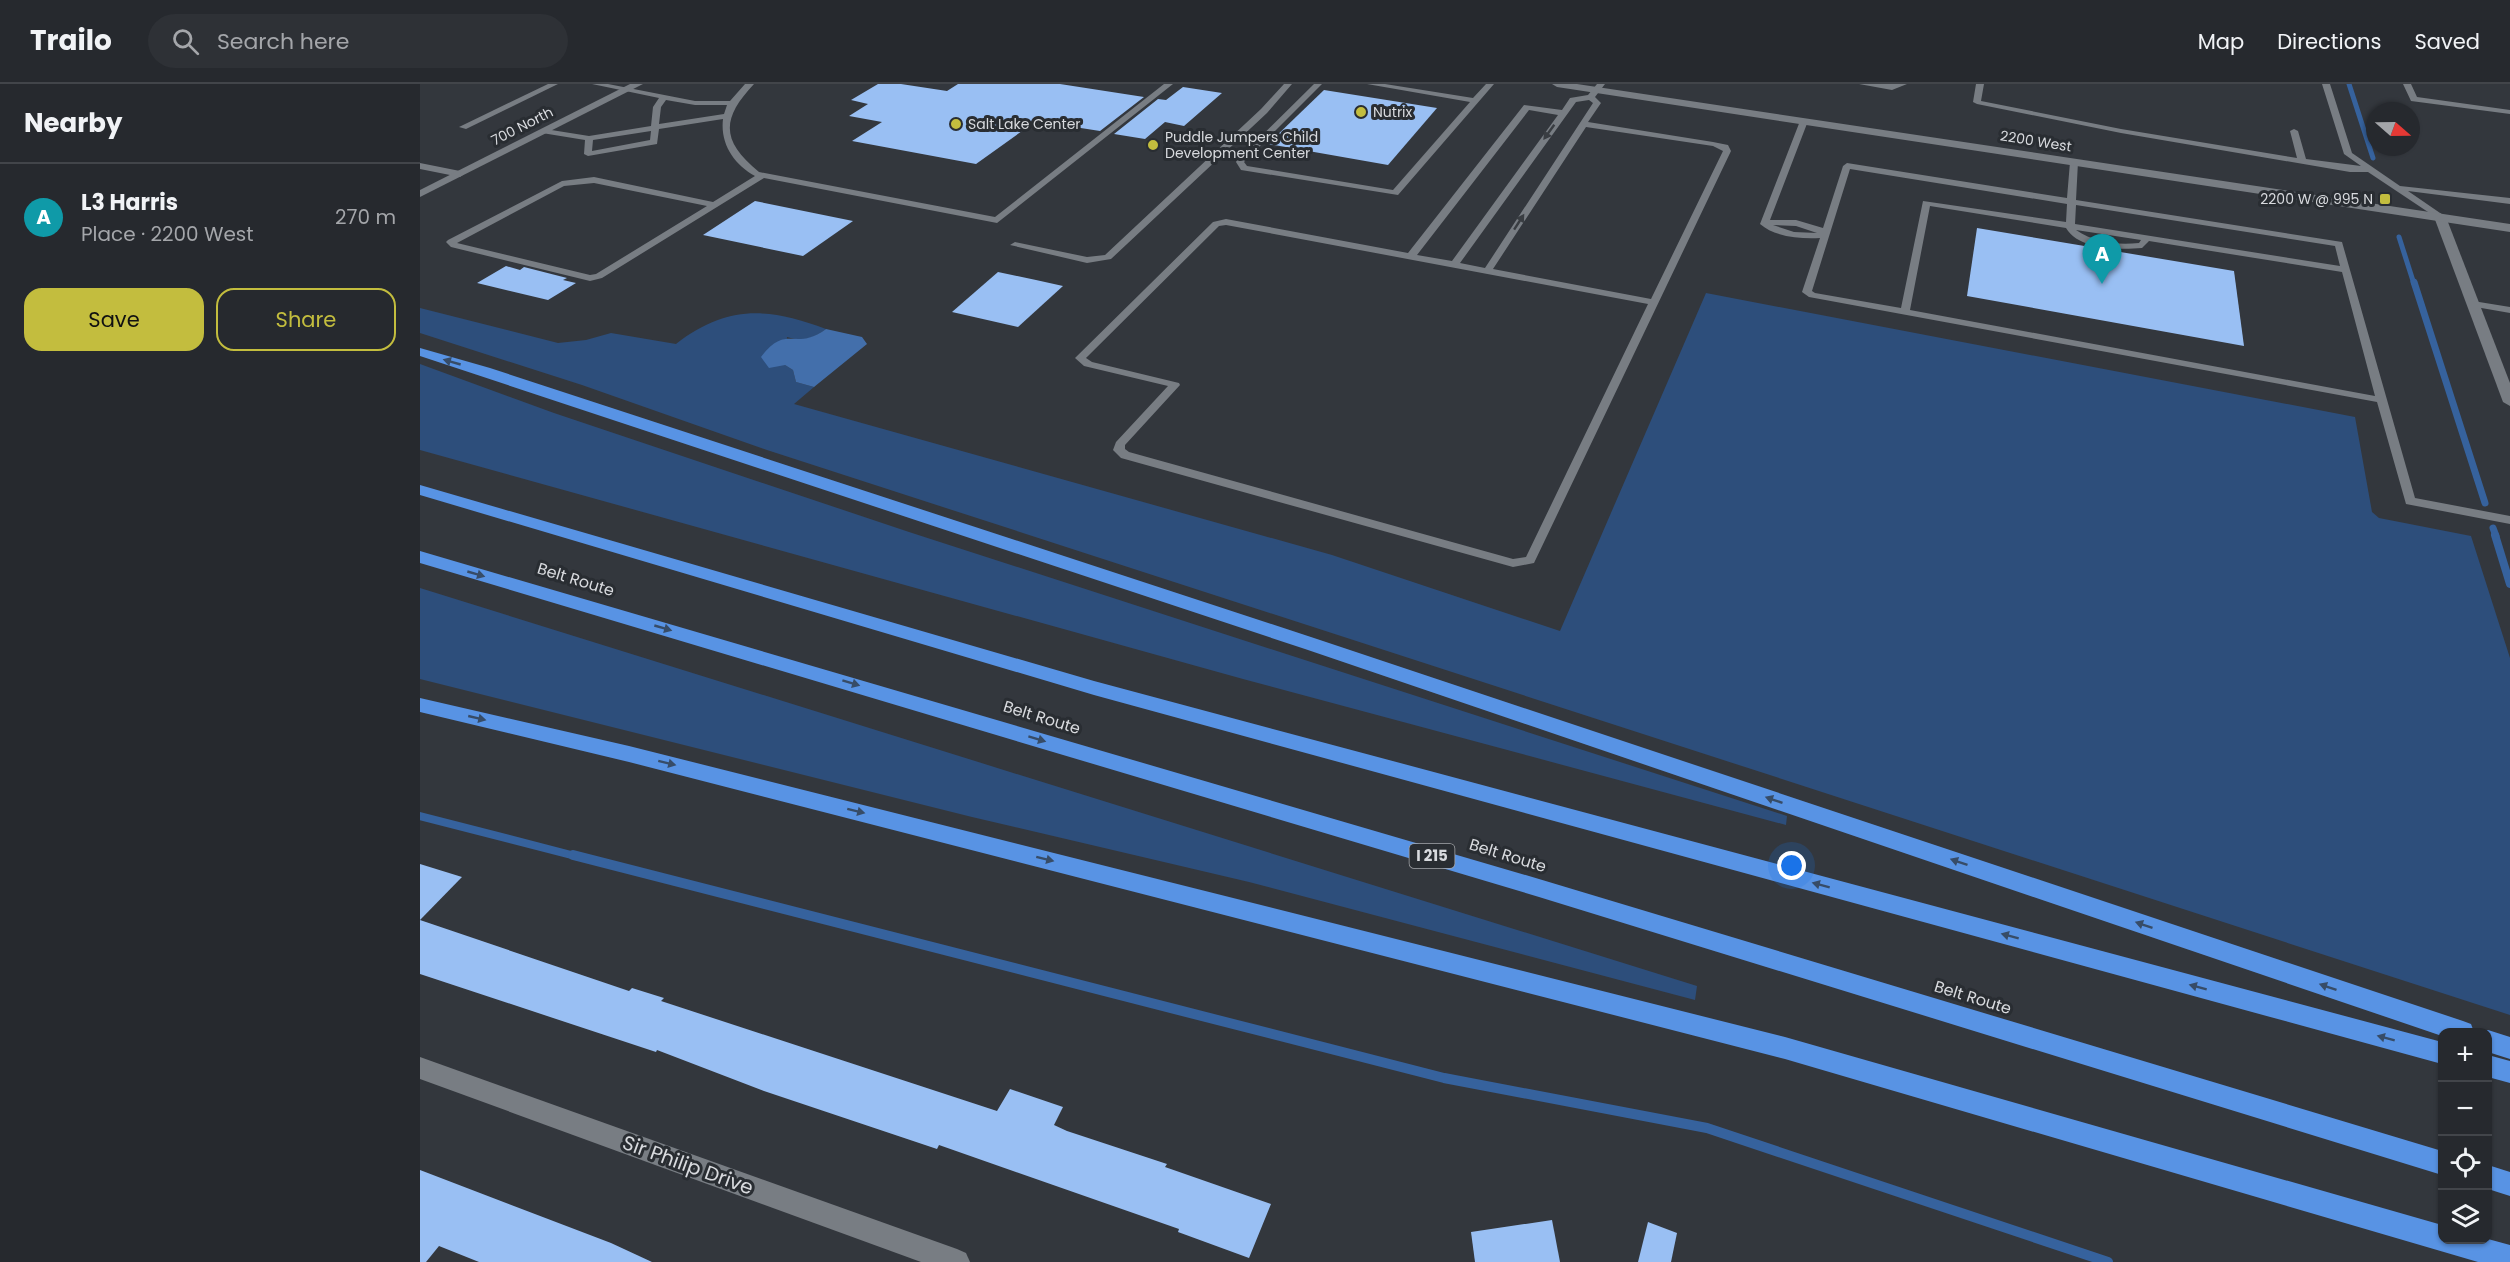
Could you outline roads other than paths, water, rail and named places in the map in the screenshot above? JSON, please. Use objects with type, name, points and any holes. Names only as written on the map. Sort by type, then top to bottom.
[{"type":"highway","points":[[420,352],[485,371],[1300,640],[2451,1028]]},
{"type":"highway","points":[[420,490],[1094,688],[2438,1052]]},
{"type":"highway","name":"Belt Route","points":[[420,557],[795,666],[1539,888],[2438,1162]]},
{"type":"highway","points":[[420,705],[640,757],[1785,1048],[2438,1237]]},
{"type":"highway","points":[[2492,1043],[2510,1048]]},
{"type":"highway","points":[[2492,1067],[2510,1072]]},
{"type":"highway","points":[[2492,1179],[2510,1184]]},
{"type":"highway","points":[[2461,1244],[2510,1258]]},
{"type":"street","name":"700 North","points":[[420,194],[638,84]]},
{"type":"street","name":"2200 West","points":[[1557,84],[2510,228]]},
{"type":"street","points":[[2440,217],[2510,402]]},
{"type":"street","name":"Sir Philip Drive","points":[[420,1068],[957,1262]]},
{"type":"lane","points":[[463,127],[554,84]]},
{"type":"lane","points":[[596,84],[695,103],[732,103]]},
{"type":"lane","points":[[750,84],[734,97],[725,128],[733,152],[756,174],[997,220],[1169,84]]},
{"type":"lane","points":[[1015,244],[1087,260],[1108,257],[1264,111],[1288,84]]},
{"type":"lane","points":[[1318,84],[1240,162],[1244,168],[1395,193],[1490,84]]},
{"type":"lane","points":[[1371,84],[1475,101]]},
{"type":"lane","points":[[1863,84],[1892,88],[1903,84]]},
{"type":"lane","points":[[1980,84],[1977,102],[2121,131],[2302,161],[2368,169]]},
{"type":"lane","points":[[2326,84],[2348,154],[2440,217]]},
{"type":"lane","points":[[2408,84],[2414,99],[2510,112]]},
{"type":"lane","points":[[1454,265],[1574,99],[1596,90],[1597,103],[1487,271]]},
{"type":"lane","points":[[589,138],[588,154],[654,142],[657,108],[664,97]]},
{"type":"lane","points":[[1411,256],[1527,107],[1563,113]]},
{"type":"lane","points":[[545,131],[589,138],[728,116]]},
{"type":"lane","points":[[1804,121],[1764,224],[1776,231],[1810,237],[1826,234]]},
{"type":"lane","points":[[1584,124],[1713,144],[1725,147],[1727,151],[1530,560],[1513,563],[1125,455],[1119,450],[1120,444],[1175,385],[1088,364],[1080,358],[1216,224],[1232,222],[1653,303]]},
{"type":"lane","points":[[2294,131],[2302,161]]},
{"type":"lane","points":[[2073,162],[2070,229],[2076,234],[2112,245],[2142,245],[2147,238],[2346,270]]},
{"type":"lane","points":[[420,166],[460,174]]},
{"type":"lane","points":[[2382,400],[1812,296],[1807,292],[1847,166],[2339,244],[2410,501],[2510,520]]},
{"type":"lane","points":[[715,205],[594,180],[562,184],[551,187],[451,242],[454,245],[590,278],[599,276],[715,205],[763,175]]},
{"type":"lane","points":[[2398,188],[2510,201]]},
{"type":"lane","points":[[1905,313],[1926,203],[2071,226]]},
{"type":"lane","points":[[2473,304],[2510,310]]},
{"type":"waterway","points":[[2349,84],[2373,158]]},
{"type":"waterway","points":[[2399,237],[2414,284]]},
{"type":"waterway","points":[[2414,282],[2485,503]]},
{"type":"waterway","points":[[2493,528],[2496,536]]},
{"type":"waterway","points":[[2495,535],[2510,584]]},
{"type":"waterway","points":[[420,816],[579,857]]},
{"type":"waterway","points":[[573,855],[1444,1078],[1707,1128],[2108,1262]]},
{"type":"place","name":"Nutrix","points":[[1361,112]]},
{"type":"place","name":"Salt Lake Center","points":[[956,124]]},
{"type":"place","name":"Puddle Jumpers Child Development Center","points":[[1153,145]]},
{"type":"place","name":"2200 W @ 995 N","points":[[2385,199]]},
{"type":"place","name":"L3 Harris","points":[[2102,284]]}]
